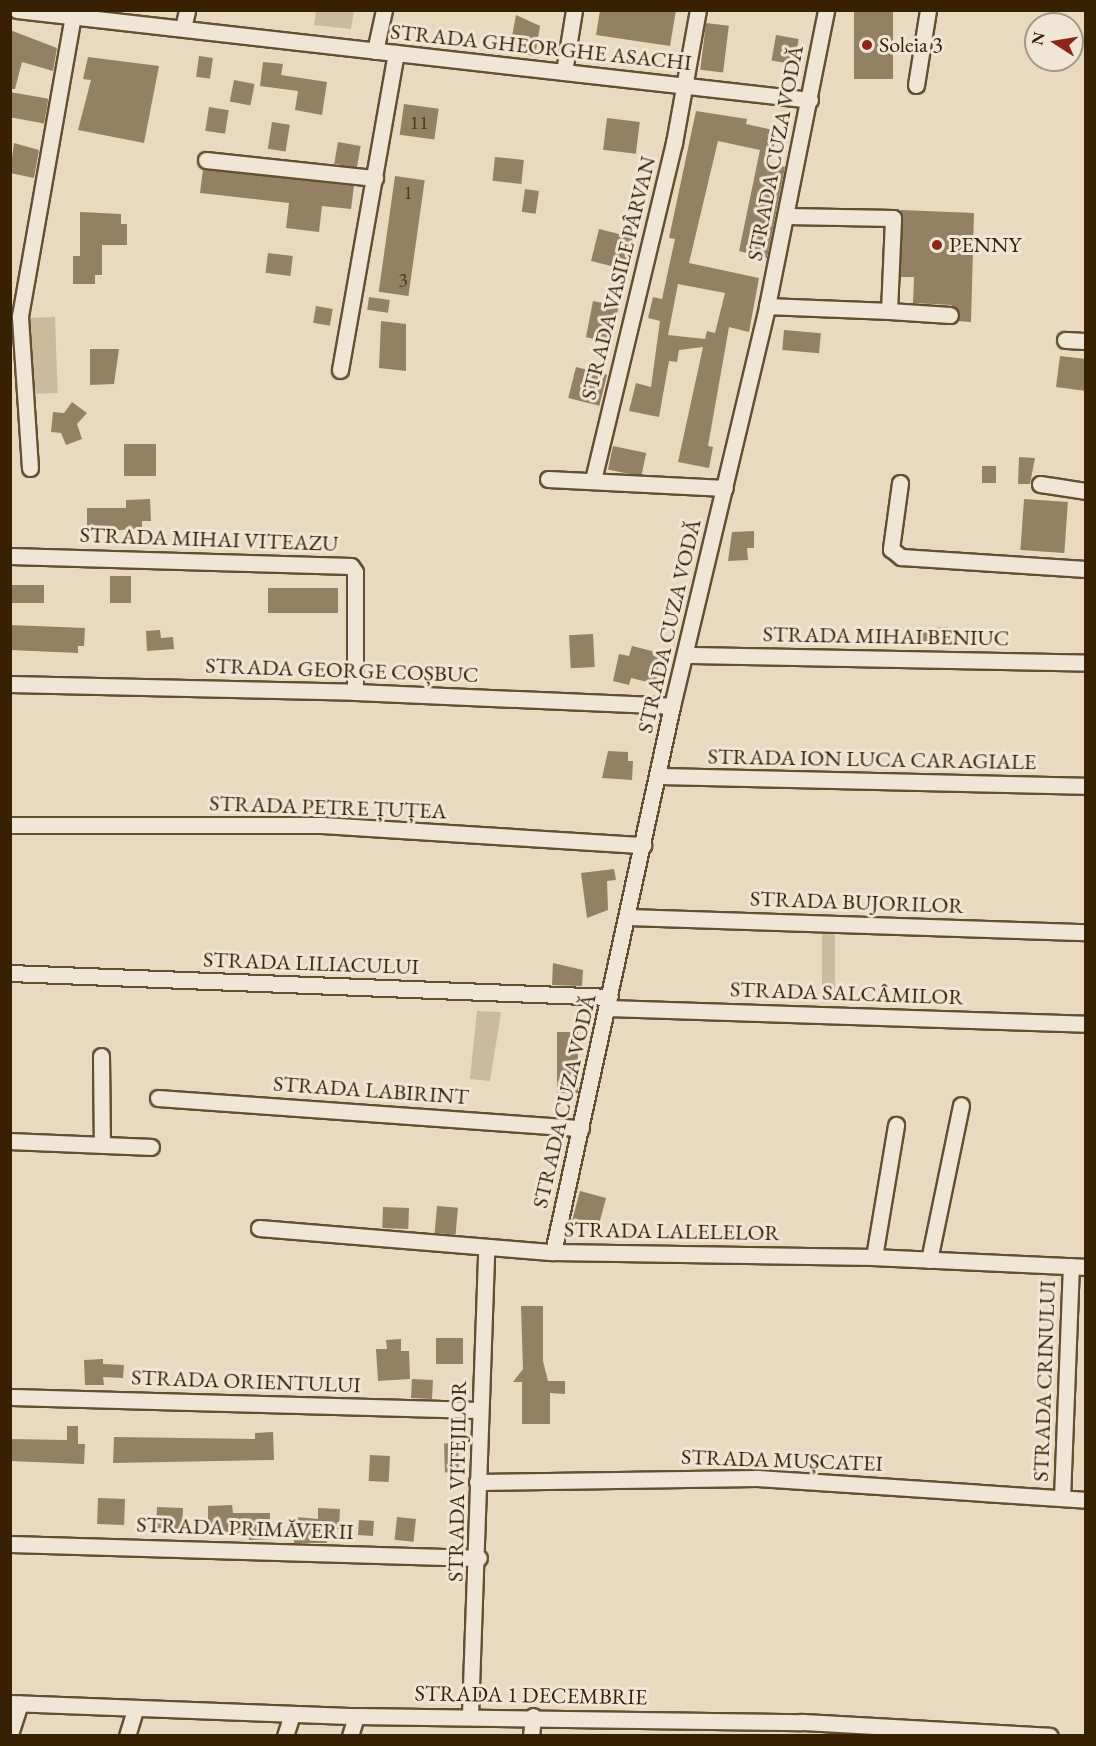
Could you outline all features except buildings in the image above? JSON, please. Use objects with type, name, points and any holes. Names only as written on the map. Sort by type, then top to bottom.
[{"type":"street","name":"STRADA GHEORGHE ASACHI","points":[[17,10],[73,14],[396,54],[810,100]]},
{"type":"street","points":[[183,28],[188,10]]},
{"type":"street","points":[[375,51],[384,10]]},
{"type":"street","points":[[564,72],[574,10]]},
{"type":"street","name":"STRADA VASILE PÂRVAN","points":[[593,480],[685,86],[698,10]]},
{"type":"street","name":"STRADA CUZA VODĂ","points":[[553,1252],[628,917],[672,706],[686,655],[787,216],[826,10]]},
{"type":"street","points":[[916,85],[928,10]]},
{"type":"street","points":[[30,468],[20,316],[73,14]]},
{"type":"street","points":[[340,370],[396,54]]},
{"type":"street","points":[[206,160],[375,178]]},
{"type":"street","points":[[787,216],[893,218],[889,311]]},
{"type":"street","points":[[767,306],[950,315]]},
{"type":"street","points":[[1065,340],[1086,341]]},
{"type":"street","points":[[548,479],[725,488]]},
{"type":"street","points":[[900,483],[891,549],[901,557],[1086,569]]},
{"type":"street","points":[[1040,484],[1086,491]]},
{"type":"street","name":"STRADA MIHAI VITEAZU","points":[[10,556],[351,566],[355,572],[355,692]]},
{"type":"street","name":"STRADA MIHAI BENIUC","points":[[686,655],[1086,663]]},
{"type":"street","name":"STRADA GEORGE COȘBUC","points":[[10,684],[355,692],[672,706]]},
{"type":"street","name":"STRADA ION LUCA CARAGIALE","points":[[657,776],[1086,786]]},
{"type":"street","name":"STRADA PETRE ȚUȚEA","points":[[10,825],[322,825],[643,845]]},
{"type":"street","name":"STRADA BUJORILOR","points":[[628,917],[1086,932]]},
{"type":"street","name":"STRADA LILIACULUI","points":[[10,973],[609,1003]]},
{"type":"street","name":"STRADA SALCÂMILOR","points":[[609,1003],[1086,1024]]},
{"type":"street","points":[[101,1056],[102,1146]]},
{"type":"street","name":"STRADA LABIRINT","points":[[158,1098],[581,1128]]},
{"type":"street","points":[[929,1260],[961,1105]]},
{"type":"street","points":[[874,1257],[896,1125]]},
{"type":"street","points":[[10,1141],[151,1147]]},
{"type":"street","name":"STRADA LALELELOR","points":[[259,1228],[553,1252],[874,1257],[1078,1267]]},
{"type":"street","name":"STRADA VITEJILOR","points":[[470,1715],[479,1558],[477,1482],[486,1248]]},
{"type":"street","name":"STRADA CRINULUI","points":[[1062,1498],[1078,1267]]},
{"type":"street","name":"STRADA ORIENTULUI","points":[[10,1397],[480,1410]]},
{"type":"street","name":"STRADA MUȘCATEI","points":[[477,1482],[757,1478],[1086,1500]]},
{"type":"street","name":"STRADA PRIMĂVERII","points":[[10,1544],[479,1558]]},
{"type":"street","points":[[10,1734],[15,1703]]},
{"type":"street","name":"STRADA 1 DECEMBRIE","points":[[15,1703],[356,1716],[533,1716],[802,1729],[1048,1735]]},
{"type":"street","points":[[127,1736],[135,1709]]},
{"type":"street","points":[[285,1736],[292,1714]]},
{"type":"street","points":[[350,1736],[356,1716]]},
{"type":"street","points":[[531,1736],[533,1716]]},
{"type":"shaded area","points":[[316,11],[354,11],[351,29],[314,25]]},
{"type":"shaded area","points":[[55,317],[58,393],[21,394],[18,318]]},
{"type":"shaded area","points":[[822,930],[835,930],[835,993],[822,993]]},
{"type":"shaded area","points":[[477,1011],[501,1012],[490,1081],[470,1079]]},
{"type":"place","name":"Soleia 3","points":[[867,45]]},
{"type":"place","name":"PENNY","points":[[937,245]]}]
